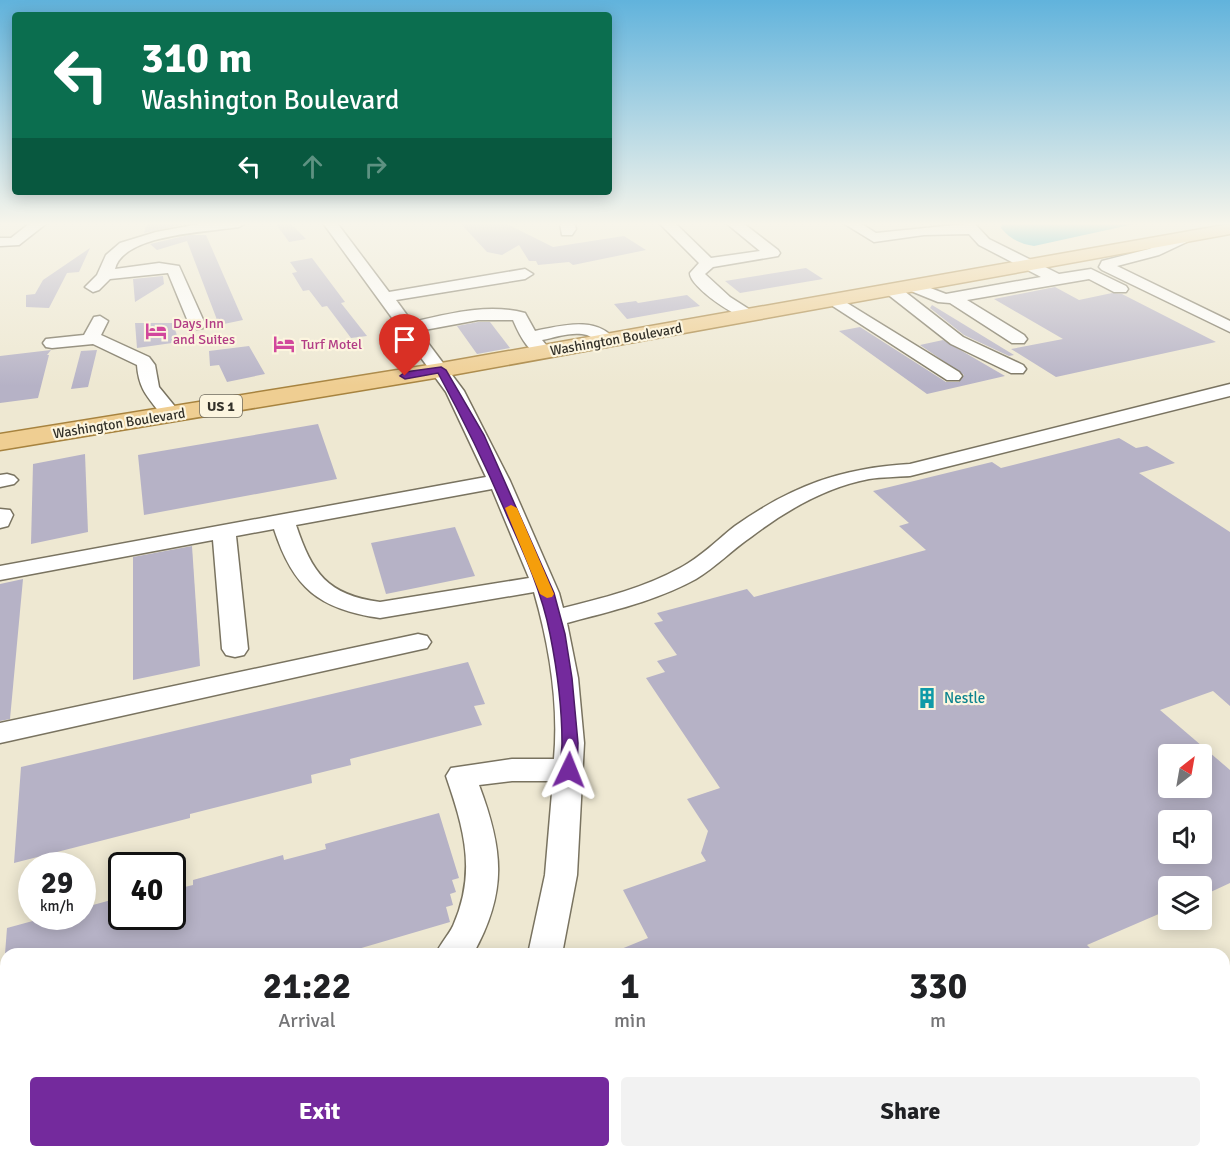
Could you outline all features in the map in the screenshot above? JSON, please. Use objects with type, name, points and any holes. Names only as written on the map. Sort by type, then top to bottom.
[{"type":"main road","name":"Washington Boulevard","points":[[0,442],[441,370],[538,345],[607,341],[962,277]]},
{"type":"street","points":[[93,287],[105,277]]},
{"type":"street","points":[[177,277],[197,324]]},
{"type":"street","points":[[371,277],[441,370],[464,409],[499,481],[542,583],[553,619],[565,678],[570,743],[561,875],[546,948]]},
{"type":"street","points":[[386,297],[507,277]]},
{"type":"street","points":[[697,277],[724,300],[749,316]]},
{"type":"street","points":[[1053,277],[1057,279]]},
{"type":"street","points":[[902,288],[944,299],[1070,277]]},
{"type":"street","points":[[1097,277],[1215,337]]},
{"type":"street","points":[[1128,277],[1230,327]]},
{"type":"street","points":[[902,288],[913,304],[939,328],[972,349],[1017,369]]},
{"type":"street","points":[[953,298],[1018,339]]},
{"type":"street","points":[[834,300],[953,376]]},
{"type":"street","points":[[570,311],[579,317],[574,329]]},
{"type":"street","points":[[409,328],[463,316],[497,312],[519,316],[526,332],[538,345],[574,329],[601,334],[607,341]]},
{"type":"street","points":[[95,339],[92,335],[100,321]]},
{"type":"street","points":[[52,343],[95,339],[143,361],[146,365],[146,381],[171,414]]},
{"type":"street","points":[[553,619],[622,600],[686,575],[768,516],[836,482],[870,473],[910,470],[1230,390]]},
{"type":"street","points":[[0,573],[499,481]]},
{"type":"street","points":[[283,521],[300,566],[314,583],[341,603],[380,610],[542,583]]},
{"type":"street","points":[[224,532],[235,649]]},
{"type":"street","points":[[0,733],[418,642]]},
{"type":"street","points":[[457,948],[466,936],[475,906],[483,862],[476,821],[462,776],[512,770],[569,770]]},
{"type":"building","points":[[47,277],[65,277],[49,308],[26,307],[26,295],[35,294]]},
{"type":"building","points":[[163,277],[164,284],[135,302],[133,279]]},
{"type":"building","points":[[201,277],[224,277],[243,320],[219,325]]},
{"type":"building","points":[[294,277],[326,277],[345,302],[341,303],[367,336],[351,338],[327,306],[322,307],[309,290],[303,291]]},
{"type":"building","points":[[750,277],[820,277],[823,279],[740,293],[725,281]]},
{"type":"building","points":[[1055,287],[1079,300],[1112,293],[1122,294],[1216,342],[1056,377],[1011,349],[1063,339],[994,299]]},
{"type":"building","points":[[687,295],[700,306],[627,319],[614,304],[636,301],[638,303]]},
{"type":"building","points":[[932,305],[1014,355],[1009,356],[964,335],[930,308]]},
{"type":"building","points":[[490,322],[510,348],[477,354],[457,326]]},
{"type":"building","points":[[135,323],[173,323],[179,342],[137,348]]},
{"type":"building","points":[[860,327],[946,382],[959,382],[964,375],[920,345],[943,340],[1005,376],[927,394],[839,331]]},
{"type":"building","points":[[249,346],[265,374],[227,382],[219,365],[210,366],[209,351]]},
{"type":"building","points":[[51,350],[47,355],[49,355],[38,398],[0,403],[0,356]]},
{"type":"building","points":[[97,350],[88,387],[71,389],[81,351]]},
{"type":"building","points":[[318,424],[337,479],[144,515],[138,455]]},
{"type":"building","name":"Nestle","points":[[1119,438],[1136,448],[1147,446],[1175,463],[1139,473],[1230,532],[1230,706],[1213,691],[1160,710],[1200,744],[1158,744],[1158,798],[1212,798],[1212,755],[1230,770],[1230,883],[1212,891],[1212,876],[1158,876],[1158,914],[1087,945],[1090,948],[624,948],[648,938],[623,890],[706,861],[701,853],[708,831],[687,799],[720,788],[646,678],[665,672],[657,661],[677,655],[654,623],[663,621],[657,613],[747,589],[754,597],[926,550],[899,526],[909,523],[873,491],[992,462],[1001,468]]},
{"type":"building","points":[[85,454],[88,532],[31,544],[33,464]]},
{"type":"building","points":[[455,527],[475,576],[386,594],[371,543]]},
{"type":"building","points":[[192,546],[200,666],[133,680],[133,557]]},
{"type":"building","points":[[23,579],[10,719],[0,721],[0,584]]},
{"type":"building","points":[[468,662],[485,704],[474,706],[482,725],[350,759],[351,765],[311,775],[312,783],[190,814],[190,818],[57,852],[18,852],[18,862],[14,863],[21,767]]},
{"type":"building","points":[[439,813],[459,878],[452,880],[456,892],[450,894],[453,905],[446,907],[450,922],[361,948],[5,948],[7,928],[18,925],[18,930],[96,930],[96,904],[108,901],[108,930],[186,930],[186,887],[193,885],[193,880],[283,855],[284,860],[326,849],[325,844]]},
{"type":"slow traffic","points":[[511,508],[547,594]]},
{"type":"place","name":"Days Inn and Suites","points":[[156,331]]},
{"type":"place","name":"Turf Motel","points":[[284,344]]},
{"type":"place","name":"Nestle","points":[[927,698]]},
{"type":"route","points":[[405,376],[441,370],[455,391],[499,481],[547,593],[565,678],[570,743],[569,770]]}]
